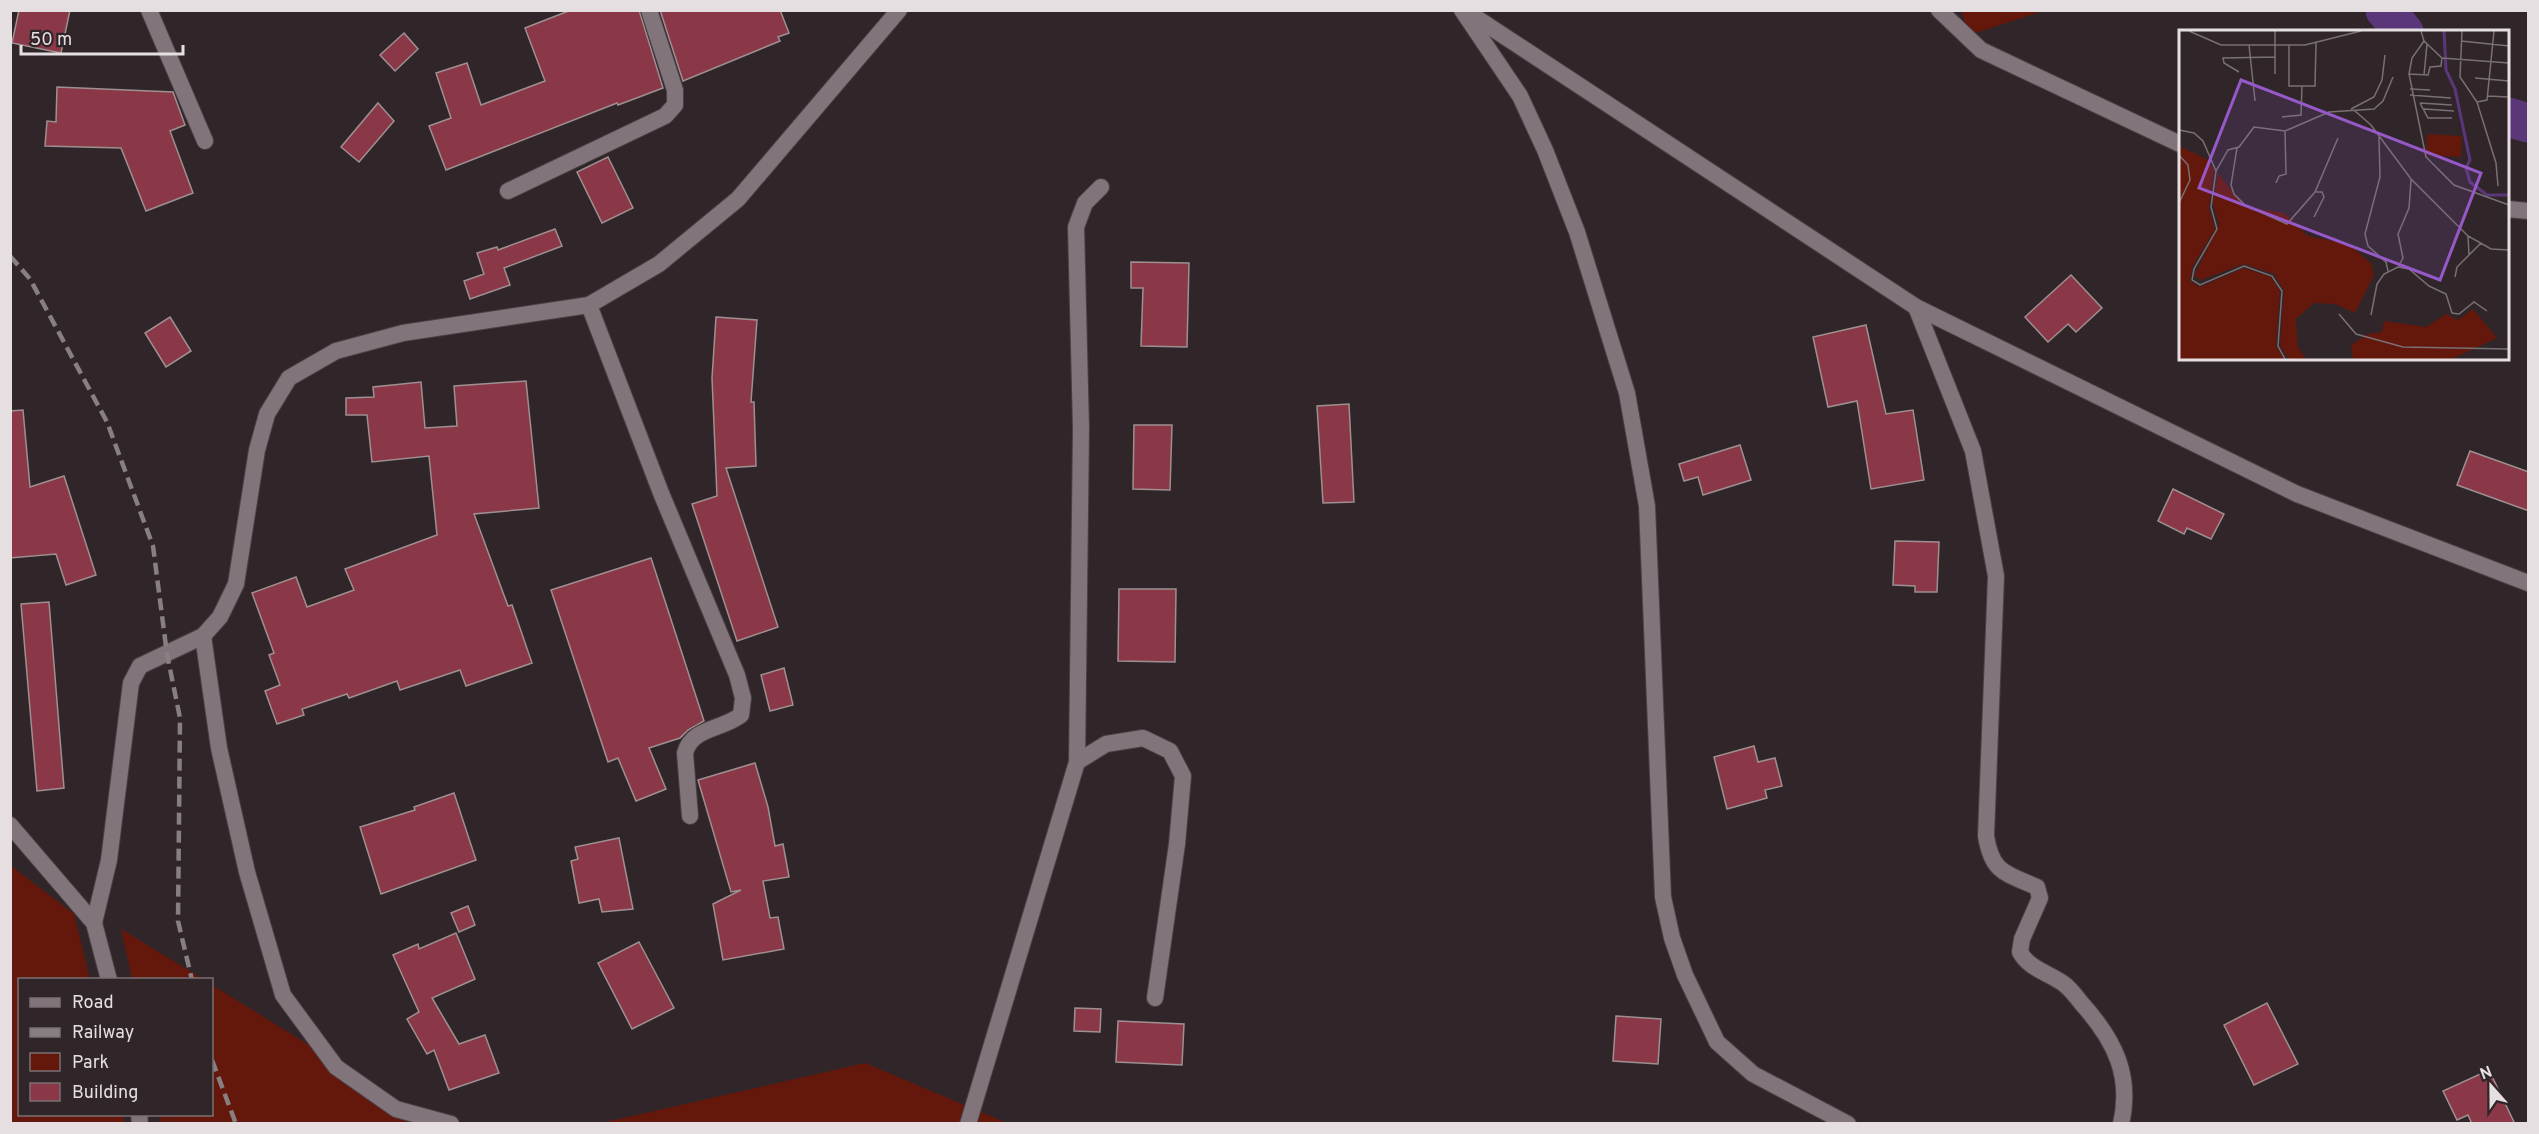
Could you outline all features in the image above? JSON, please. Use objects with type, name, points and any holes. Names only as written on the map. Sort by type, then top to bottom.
[{"type":"street","points":[[149,10],[205,141]]},
{"type":"street","points":[[508,192],[665,116],[675,105],[675,90],[649,10]]},
{"type":"street","points":[[94,923],[109,860],[131,683],[140,666],[202,636],[220,617],[236,584],[257,450],[267,414],[289,378],[336,351],[403,333],[589,305],[659,264],[738,199],[899,10]]},
{"type":"street","points":[[1464,10],[1916,307],[2297,494],[2529,584]]},
{"type":"street","points":[[1464,10],[1520,96],[1545,150],[1577,232],[1627,393],[1647,506],[1663,897],[1672,938],[1685,975],[1716,1041],[1753,1074],[1848,1124]]},
{"type":"street","points":[[1940,10],[1982,50],[2179,143]]},
{"type":"street","points":[[968,1124],[1077,762],[1081,428],[1076,227],[1085,203],[1101,187]]},
{"type":"street","points":[[2509,209],[2529,211]]},
{"type":"street","points":[[589,305],[661,493],[737,675],[743,698],[741,715],[694,736],[687,745],[685,753],[690,816]]},
{"type":"street","points":[[1916,307],[1973,451],[1996,576],[1986,836],[1989,856],[2000,870],[2037,887],[2040,898],[2022,939],[2019,952],[2025,962],[2066,985],[2099,1023],[2120,1061],[2126,1101],[2121,1124]]},
{"type":"street","points":[[202,636],[219,748],[246,872],[283,995],[336,1067],[396,1109],[451,1124]]},
{"type":"street","points":[[1077,762],[1107,744],[1143,738],[1170,751],[1183,776],[1177,844],[1155,998]]},
{"type":"street","points":[[10,825],[94,923],[108,978]]},
{"type":"green space","points":[[1961,10],[2043,11],[1969,35]]},
{"type":"green space","points":[[10,865],[74,914],[90,978],[18,978],[18,1116],[122,1116],[125,1123],[11,1123]]},
{"type":"green space","points":[[121,929],[201,978],[132,978]]},
{"type":"green space","points":[[213,986],[435,1123],[161,1124],[160,1116],[213,1116]]},
{"type":"green space","points":[[865,1063],[1007,1123],[597,1124]]},
{"type":"building","points":[[19,10],[70,10],[61,53],[12,43]]},
{"type":"building","points":[[571,10],[639,10],[663,88],[618,105],[617,103],[446,170],[429,126],[451,118],[436,73],[467,63],[481,105],[545,81],[525,28]]},
{"type":"building","points":[[660,10],[780,10],[789,33],[778,37],[780,41],[683,81]]},
{"type":"building","points":[[404,33],[418,49],[395,71],[380,55]]},
{"type":"building","points":[[57,87],[173,92],[185,125],[170,131],[193,193],[146,211],[121,148],[45,146],[47,121],[56,122]]},
{"type":"building","points":[[378,103],[394,121],[359,162],[341,147]]},
{"type":"building","points":[[608,157],[633,208],[602,223],[577,172]]},
{"type":"building","points":[[555,229],[562,246],[504,268],[510,285],[470,299],[464,281],[484,274],[477,253],[497,247],[498,250]]},
{"type":"building","points":[[1131,262],[1189,263],[1187,347],[1141,346],[1143,288],[1131,288]]},
{"type":"building","points":[[2071,275],[2102,308],[2076,332],[2068,324],[2048,342],[2025,317]]},
{"type":"building","points":[[170,317],[191,351],[166,367],[145,333]]},
{"type":"building","points":[[716,317],[757,320],[751,402],[754,402],[756,466],[726,468],[778,627],[737,641],[692,504],[717,496],[712,378]]},
{"type":"building","points":[[1866,325],[1886,414],[1913,410],[1924,480],[1871,489],[1857,401],[1828,407],[1813,337]]},
{"type":"building","points":[[526,381],[539,508],[474,514],[508,606],[512,605],[532,663],[466,686],[460,670],[400,690],[397,681],[349,698],[347,694],[302,709],[304,715],[277,724],[265,691],[280,685],[269,655],[274,653],[252,593],[296,577],[307,607],[354,590],[345,569],[437,535],[429,456],[372,462],[367,415],[346,415],[346,398],[374,397],[373,387],[421,382],[425,428],[457,426],[454,386]]},
{"type":"building","points":[[1349,404],[1354,502],[1323,503],[1317,406]]},
{"type":"building","points":[[23,410],[30,487],[64,476],[96,575],[66,585],[56,554],[10,558],[10,411]]},
{"type":"building","points":[[1134,425],[1172,425],[1170,490],[1133,489]]},
{"type":"building","points":[[1740,445],[1751,480],[1703,495],[1698,477],[1684,481],[1679,464]]},
{"type":"building","points":[[2470,451],[2529,472],[2529,511],[2457,485]]},
{"type":"building","points":[[2173,489],[2224,514],[2211,539],[2187,528],[2184,534],[2158,521]]},
{"type":"building","points":[[1895,541],[1939,542],[1937,592],[1915,592],[1915,586],[1893,585]]},
{"type":"building","points":[[651,558],[704,721],[688,730],[680,738],[649,748],[666,789],[636,801],[618,758],[608,762],[551,590]]},
{"type":"building","points":[[1119,589],[1176,589],[1175,662],[1118,661]]},
{"type":"building","points":[[49,602],[64,788],[37,791],[21,604]]},
{"type":"building","points":[[784,668],[793,705],[770,711],[761,675]]},
{"type":"building","points":[[1754,746],[1758,762],[1775,758],[1782,786],[1765,790],[1767,798],[1727,809],[1714,757]]},
{"type":"building","points":[[755,763],[768,807],[775,846],[783,844],[789,877],[763,881],[770,918],[778,917],[784,949],[723,960],[713,904],[741,890],[731,892],[698,780]]},
{"type":"building","points":[[454,793],[476,860],[381,894],[360,827],[415,810],[414,807]]},
{"type":"building","points":[[619,838],[633,909],[602,912],[599,899],[579,903],[571,861],[578,859],[575,847]]},
{"type":"building","points":[[468,906],[475,925],[459,932],[451,913]]},
{"type":"building","points":[[456,933],[475,979],[432,998],[459,1044],[485,1035],[499,1073],[449,1090],[434,1050],[427,1054],[407,1019],[419,1012],[393,955],[418,944],[419,949]]},
{"type":"building","points":[[639,942],[674,1008],[632,1029],[598,963]]},
{"type":"building","points":[[2267,1003],[2298,1064],[2254,1085],[2224,1025]]},
{"type":"building","points":[[1075,1008],[1101,1009],[1100,1032],[1074,1031]]},
{"type":"building","points":[[1616,1016],[1661,1019],[1658,1064],[1613,1061]]},
{"type":"building","points":[[1118,1021],[1184,1024],[1182,1065],[1116,1062]]},
{"type":"building","points":[[2489,1070],[2515,1124],[2472,1124],[2468,1115],[2457,1120],[2443,1091]]},
{"type":"waterway","points":[[2385,10],[2402,30]]},
{"type":"waterway","points":[[2509,117],[2528,123]]},
{"type":"railway","points":[[10,256],[30,279],[107,422],[153,546],[167,654],[180,718],[178,921],[192,978]]},
{"type":"railway","points":[[213,1063],[236,1124]]}]
